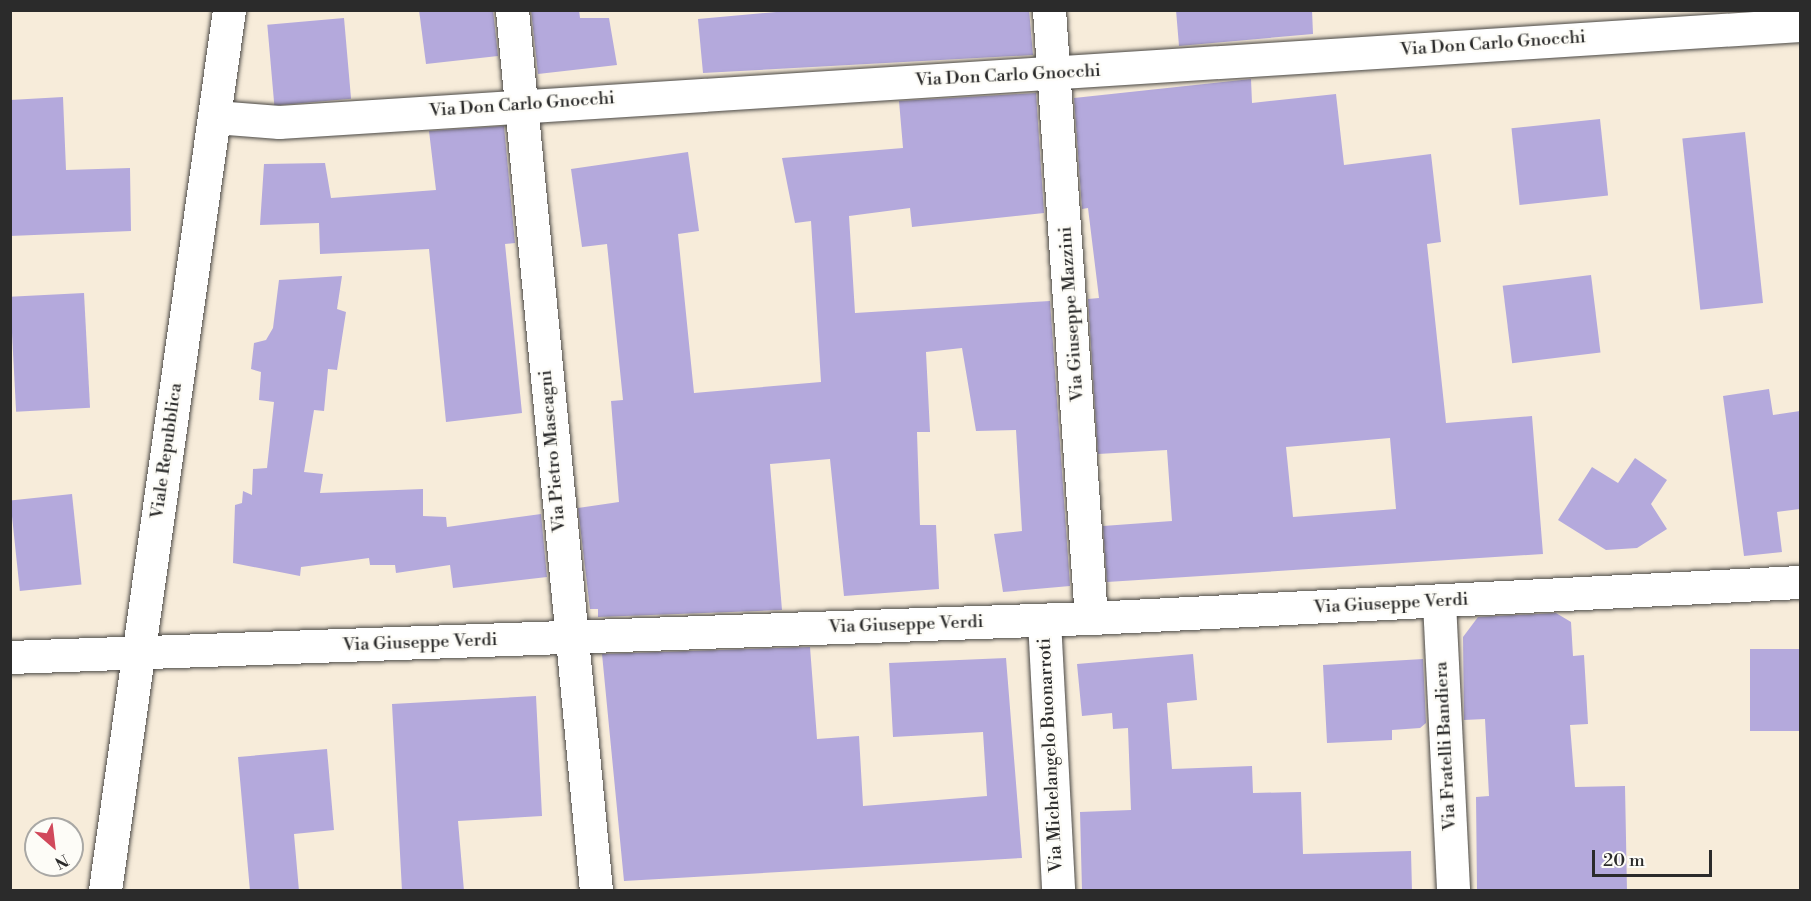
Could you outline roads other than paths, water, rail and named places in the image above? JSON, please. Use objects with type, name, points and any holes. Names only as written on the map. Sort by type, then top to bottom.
[{"type":"street","name":"Viale Repubblica","points":[[105,891],[229,10]]},
{"type":"street","name":"Via Pietro Mascagni","points":[[512,10],[570,638],[596,891]]},
{"type":"street","name":"Via Giuseppe Mazzini","points":[[1049,10],[1056,74],[1091,618]]},
{"type":"street","name":"Via Don Carlo Gnocchi","points":[[215,117],[279,122],[521,104],[1056,74],[1618,35],[1800,25]]},
{"type":"street","name":"Via Giuseppe Verdi","points":[[10,657],[1044,620],[1439,602],[1800,582]]},
{"type":"street","name":"Via Fratelli Bandiera","points":[[1439,602],[1453,891]]},
{"type":"street","name":"Via Michelangelo Buonarroti","points":[[1044,620],[1058,891]]}]
